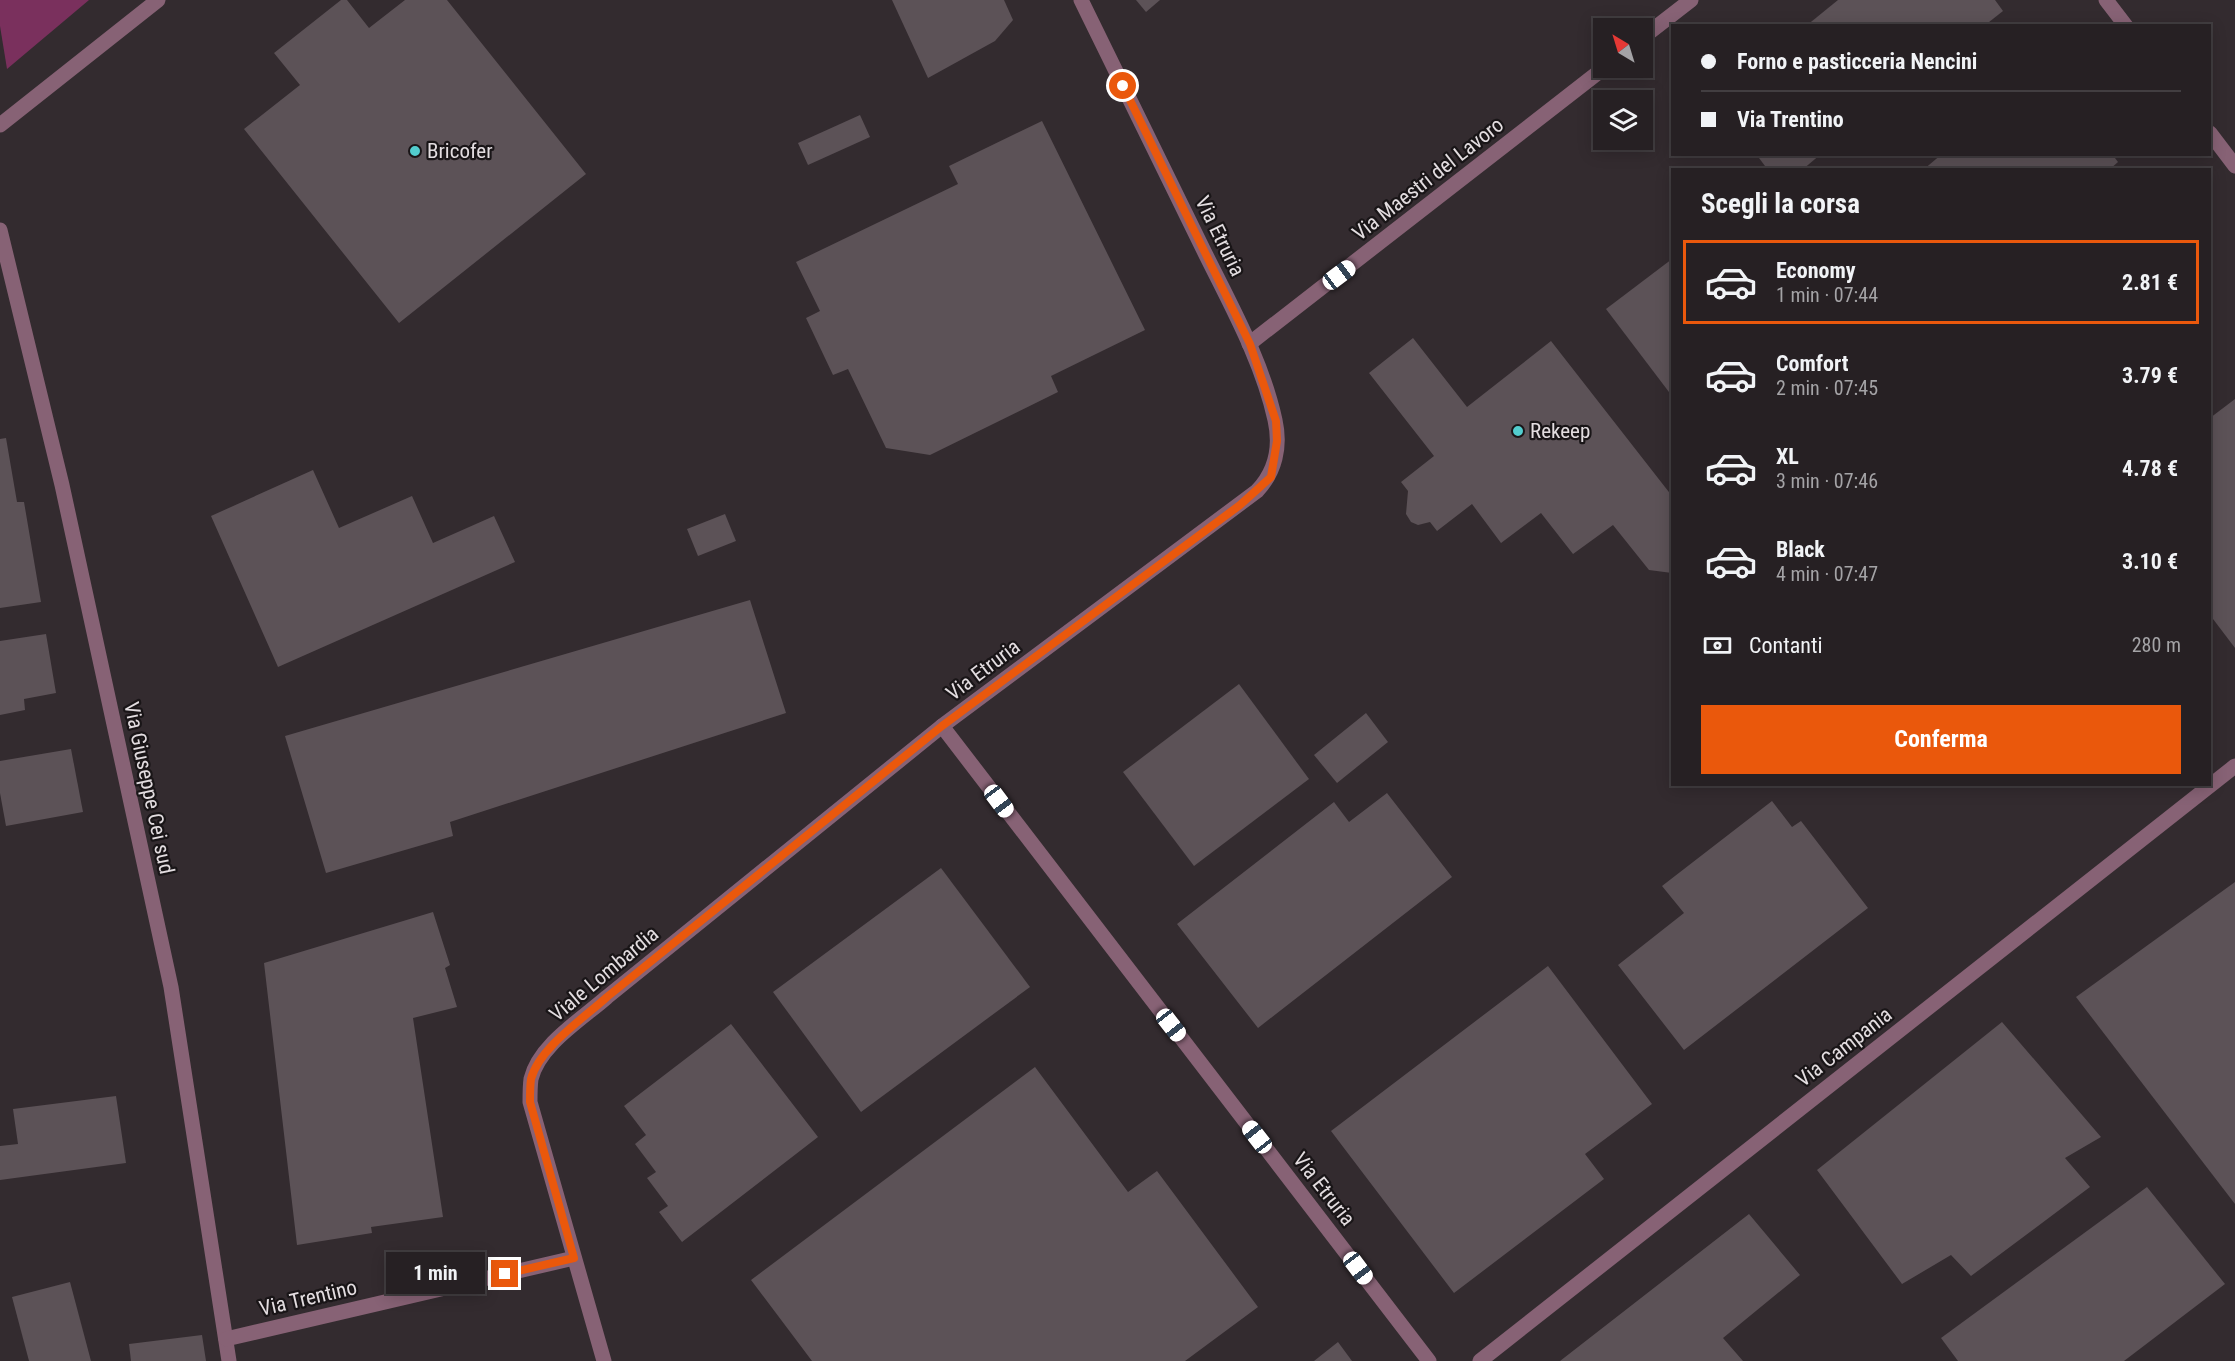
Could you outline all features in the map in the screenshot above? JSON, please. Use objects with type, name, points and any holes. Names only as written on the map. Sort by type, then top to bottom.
[{"type":"street","points":[[0,125],[158,0]]},
{"type":"street","name":"Via Etruria","points":[[1081,0],[1250,344],[1276,421],[1277,441],[1271,477],[1240,505],[942,726],[1430,1361]]},
{"type":"street","points":[[1653,29],[1690,0]]},
{"type":"street","points":[[2106,0],[2124,24]]},
{"type":"street","name":"Via Maestri del Lavoro","points":[[1250,344],[1593,77]]},
{"type":"street","points":[[2211,134],[2235,166]]},
{"type":"street","name":"Via Giuseppe Cei sud","points":[[0,230],[62,485],[171,987],[229,1361]]},
{"type":"street","name":"Viale Lombardia","points":[[604,1361],[530,1102],[531,1078],[541,1059],[556,1042],[607,997],[942,726]]},
{"type":"street","name":"Via Campania","points":[[2211,785],[2235,766]]},
{"type":"street","name":"Via Campania","points":[[1480,1361],[2210,786]]},
{"type":"street","name":"Via Trentino","points":[[226,1339],[574,1258]]},
{"type":"shaded area","points":[[0,0],[89,0],[7,69],[0,26]]},
{"type":"building","name":"Bricofer","points":[[341,0],[347,0],[369,28],[405,0],[447,0],[586,174],[399,323],[244,129],[300,85],[274,53]]},
{"type":"building","points":[[892,0],[1004,0],[1013,20],[995,41],[928,78]]},
{"type":"building","points":[[1136,0],[1160,0],[1146,12]]},
{"type":"building","points":[[1838,0],[1995,0],[2003,11],[1987,24],[1808,24]]},
{"type":"building","points":[[860,115],[870,137],[808,165],[798,143]]},
{"type":"building","points":[[1042,121],[1145,330],[1051,376],[1058,392],[930,455],[886,448],[848,369],[833,375],[806,318],[820,311],[796,262],[958,184],[949,166]]},
{"type":"building","points":[[1758,156],[1819,156],[1804,168],[1766,168]]},
{"type":"building","points":[[1940,156],[2114,156],[2118,162],[2111,168],[1925,168]]},
{"type":"building","points":[[1671,260],[1671,395],[1606,309]]},
{"type":"building","name":"Rekeep","points":[[1413,338],[1467,407],[1551,341],[1671,495],[1671,573],[1649,570],[1613,525],[1573,554],[1541,513],[1501,543],[1472,504],[1437,531],[1430,522],[1418,525],[1411,522],[1406,514],[1408,491],[1401,482],[1434,456],[1369,373]]},
{"type":"building","points":[[2235,399],[2235,648],[2211,616],[2211,417]]},
{"type":"building","points":[[6,438],[17,502],[24,502],[41,602],[0,608],[0,439]]},
{"type":"building","points":[[313,470],[339,528],[412,496],[433,543],[494,516],[515,562],[278,667],[211,516]]},
{"type":"building","points":[[725,514],[736,541],[698,556],[687,529]]},
{"type":"building","points":[[750,600],[786,713],[450,822],[453,836],[326,873],[285,736]]},
{"type":"building","points":[[46,634],[56,693],[24,699],[25,710],[0,715],[0,641]]},
{"type":"building","points":[[1239,684],[1309,779],[1194,866],[1123,772]]},
{"type":"building","points":[[1366,713],[1388,742],[1337,783],[1314,755]]},
{"type":"building","points":[[71,749],[83,812],[6,826],[0,793],[0,761]]},
{"type":"building","points":[[1387,793],[1452,877],[1258,1028],[1177,924],[1334,802],[1349,822]]},
{"type":"building","points":[[1772,801],[1792,827],[1801,821],[1868,908],[1684,1050],[1618,965],[1684,913],[1662,886]]},
{"type":"building","points":[[941,868],[1030,987],[861,1112],[773,992]]},
{"type":"building","points":[[2235,882],[2235,1204],[2076,997]]},
{"type":"building","points":[[433,912],[450,965],[445,968],[457,1007],[413,1018],[443,1217],[371,1227],[372,1233],[297,1245],[264,963]]},
{"type":"building","points":[[1548,966],[1652,1104],[1585,1154],[1604,1179],[1454,1293],[1331,1131]]},
{"type":"building","points":[[2002,1022],[2101,1137],[2065,1158],[2090,1187],[1971,1276],[1951,1255],[1902,1284],[1817,1170]]},
{"type":"building","points":[[731,1024],[818,1137],[682,1242],[659,1212],[668,1206],[647,1178],[656,1172],[635,1144],[646,1135],[624,1106]]},
{"type":"building","points":[[1035,1067],[1128,1192],[1157,1171],[1258,1307],[1185,1361],[812,1361],[751,1280]]},
{"type":"building","points":[[116,1096],[126,1163],[0,1180],[0,1146],[18,1144],[13,1109]]},
{"type":"building","points":[[2147,1187],[2225,1284],[2124,1361],[1958,1361],[1941,1338]]},
{"type":"building","points":[[1749,1214],[1800,1275],[1723,1338],[1743,1361],[1560,1361]]},
{"type":"building","points":[[70,1282],[91,1361],[29,1361],[12,1297]]},
{"type":"building","points":[[202,1335],[206,1361],[131,1361],[129,1344]]},
{"type":"building","points":[[1338,1342],[1352,1361],[1314,1361]]},
{"type":"place","name":"Bricofer","points":[[415,151]]},
{"type":"place","name":"Rekeep","points":[[1518,431]]},
{"type":"route","points":[[505,1274],[574,1258],[530,1102],[531,1078],[541,1059],[556,1042],[607,997],[942,726],[1240,505],[1271,477],[1277,441],[1276,421],[1250,344],[1123,86]]}]
